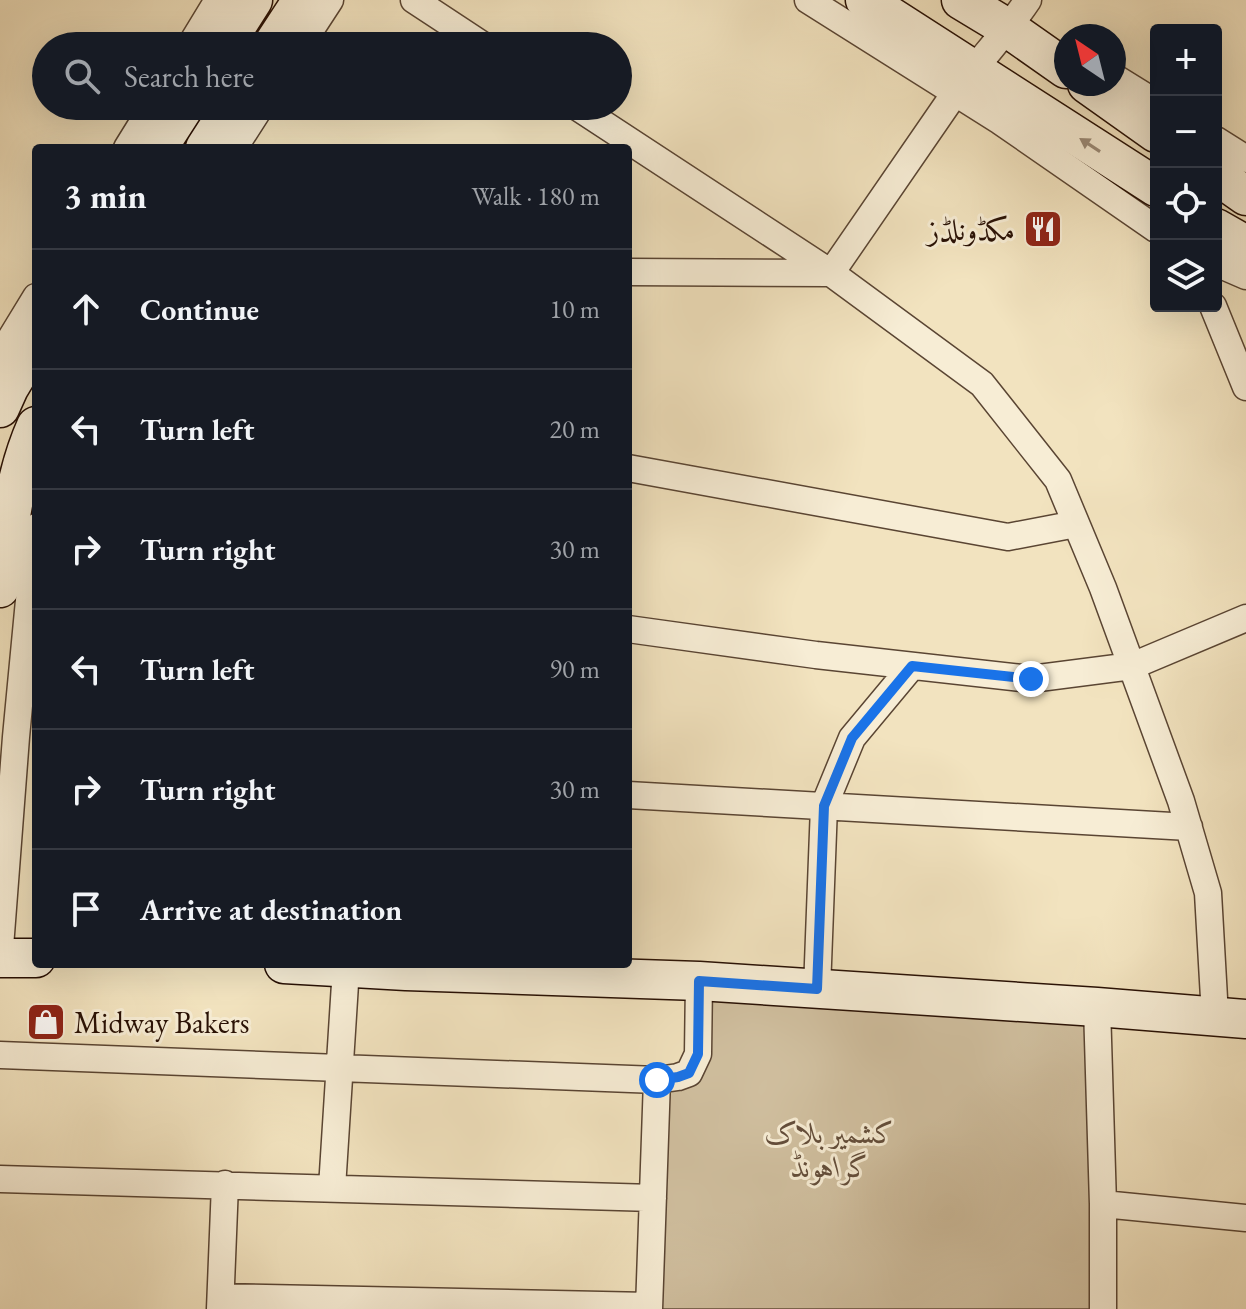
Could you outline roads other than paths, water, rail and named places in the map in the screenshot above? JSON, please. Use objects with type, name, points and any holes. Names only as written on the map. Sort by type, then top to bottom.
[{"type":"street","points":[[199,32],[218,0]]},
{"type":"street","points":[[233,32],[253,0]]},
{"type":"street","points":[[281,32],[302,0]]},
{"type":"street","points":[[309,32],[330,0]]},
{"type":"street","points":[[414,0],[463,32]]},
{"type":"street","points":[[808,0],[964,81],[1150,184]]},
{"type":"street","points":[[865,0],[964,81],[1000,121],[1150,225]]},
{"type":"street","points":[[961,0],[1011,11],[1054,39]]},
{"type":"street","points":[[831,273],[1011,11]]},
{"type":"street","points":[[1011,11],[1054,56]]},
{"type":"street","points":[[1126,84],[1150,99]]},
{"type":"street","points":[[1104,96],[1150,129]]},
{"type":"street","points":[[129,144],[144,120]]},
{"type":"street","points":[[161,144],[176,120]]},
{"type":"street","points":[[332,1188],[346,968],[699,981],[1230,1018],[1208,893],[1181,801],[1103,588],[1058,480],[982,384],[831,273],[597,120]]},
{"type":"street","points":[[1222,144],[1246,159]]},
{"type":"street","points":[[1222,179],[1246,196]]},
{"type":"street","points":[[1222,231],[1246,245]]},
{"type":"street","points":[[1222,266],[1246,276]]},
{"type":"street","points":[[632,272],[831,273]]},
{"type":"street","points":[[0,356],[32,304]]},
{"type":"street","points":[[1215,312],[1246,387]]},
{"type":"street","points":[[0,408],[32,350]]},
{"type":"street","points":[[0,947],[26,739],[13,499],[32,437]]},
{"type":"street","points":[[632,469],[1008,537],[1076,524]]},
{"type":"street","points":[[18,565],[32,535]]},
{"type":"street","points":[[632,630],[816,655],[1031,679],[1132,666],[1246,618]]},
{"type":"street","points":[[817,989],[824,806],[852,738],[912,666]]},
{"type":"street","points":[[632,795],[1189,827]]},
{"type":"street","points":[[0,958],[32,958]]},
{"type":"street","points":[[0,1055],[657,1080],[689,1073],[698,1054],[699,981]]},
{"type":"street","points":[[1097,1007],[1103,1309]]},
{"type":"street","points":[[225,1184],[220,1303],[649,1308],[657,1080]]},
{"type":"street","points":[[0,1179],[653,1198]]},
{"type":"street","points":[[1103,1204],[1246,1218]]},
{"type":"place","name":"مکڈونلڈز","points":[[1043,229]]},
{"type":"place","name":"Midway Bakers","points":[[46,1022]]},
{"type":"park label","name":"کشمیر بلاک ﮔﺮﺍﮨﻮﻧﮉ","points":[[831,1149]]}]
